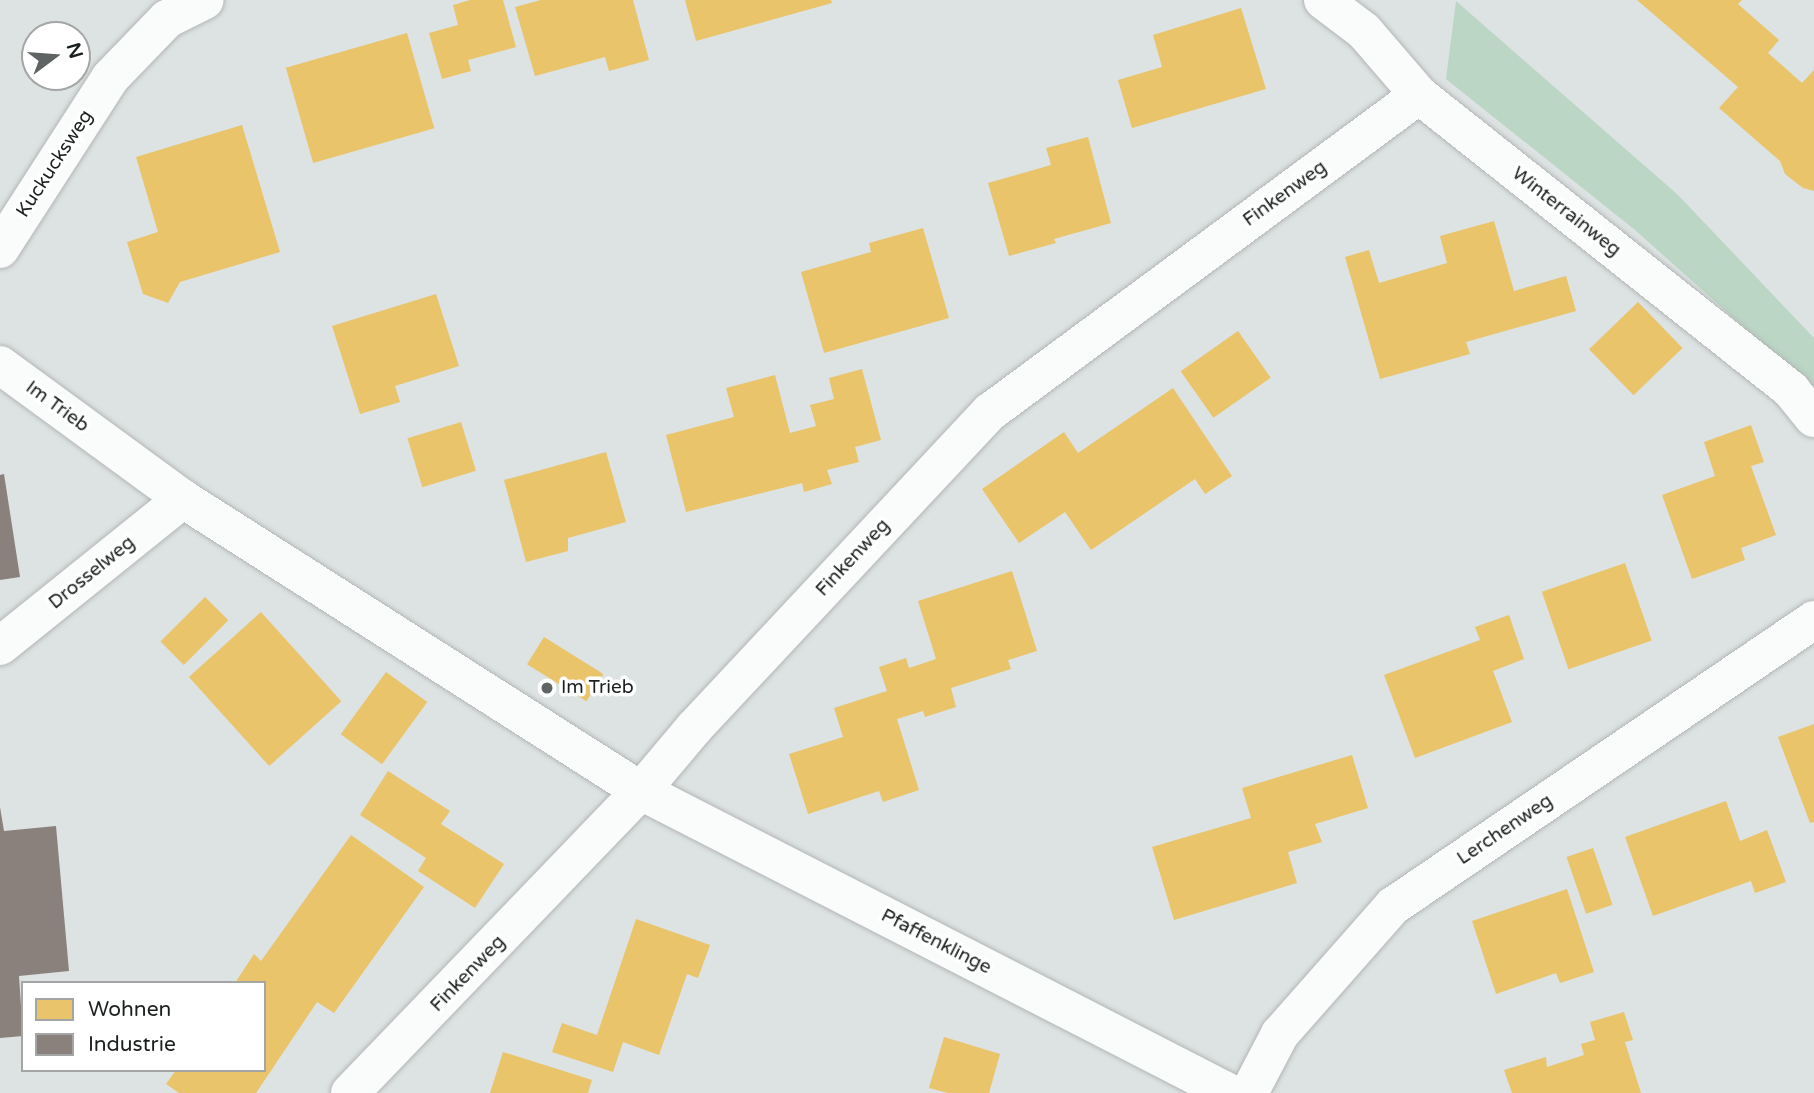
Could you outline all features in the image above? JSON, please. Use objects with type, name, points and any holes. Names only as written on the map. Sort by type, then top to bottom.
[{"type":"street","name":"Kuckucksweg","points":[[0,249],[110,78],[167,19],[205,0]]},
{"type":"street","name":"Winterrainweg","points":[[1323,0],[1369,15],[1419,95],[1791,390],[1814,418]]},
{"type":"street","name":"Finkenweg","points":[[350,1093],[641,791],[694,727],[990,412],[1419,95]]},
{"type":"street","name":"Im Trieb","points":[[0,365],[183,499],[641,791]]},
{"type":"street","name":"Drosselweg","points":[[0,646],[183,499]]},
{"type":"street","name":"Lerchenweg","points":[[1249,1093],[1280,1034],[1394,906],[1814,620]]},
{"type":"street","name":"Pfaffenklinge","points":[[641,791],[1230,1093]]},
{"type":"green space","points":[[1456,1],[1677,194],[1814,338],[1814,390],[1635,230],[1446,79]]},
{"type":"building: Wohnen","points":[[470,0],[503,0],[516,47],[468,60],[471,71],[442,79],[429,33],[458,25],[453,5]]},
{"type":"building: Wohnen","points":[[541,0],[633,0],[649,60],[609,71],[605,57],[535,76],[515,7]]},
{"type":"building: Wohnen","points":[[685,0],[831,0],[832,3],[696,41]]},
{"type":"building: Wohnen","points":[[1637,0],[1742,0],[1738,4],[1779,40],[1768,53],[1802,83],[1814,70],[1814,191],[1803,188],[1785,174],[1780,161],[1719,108],[1738,87]]},
{"type":"building: Wohnen","points":[[1241,8],[1266,89],[1132,128],[1118,80],[1162,67],[1153,35]]},
{"type":"building: Wohnen","points":[[407,33],[434,128],[313,163],[286,68]]},
{"type":"building: Wohnen","points":[[242,125],[280,252],[180,282],[168,303],[143,294],[127,242],[158,232],[136,157]]},
{"type":"building: Wohnen","points":[[1088,137],[1111,223],[1054,239],[1056,243],[1009,256],[988,183],[1051,165],[1046,148]]},
{"type":"building: Wohnen","points":[[1494,221],[1514,291],[1566,276],[1576,311],[1466,342],[1470,354],[1380,379],[1345,257],[1369,250],[1379,283],[1447,263],[1440,236]]},
{"type":"building: Wohnen","points":[[923,228],[949,318],[824,353],[801,272],[871,252],[869,243]]},
{"type":"building: Wohnen","points":[[436,294],[459,366],[395,386],[400,402],[360,414],[332,326]]},
{"type":"building: Wohnen","points":[[1638,302],[1682,348],[1634,395],[1589,349]]},
{"type":"building: Wohnen","points":[[1238,331],[1271,378],[1213,418],[1181,371]]},
{"type":"building: Wohnen","points":[[862,369],[881,440],[855,447],[859,462],[827,470],[832,484],[804,492],[802,483],[686,512],[666,435],[734,417],[726,388],[775,375],[790,433],[816,426],[810,405],[834,399],[829,378]]},
{"type":"building: Wohnen","points":[[1173,388],[1232,476],[1205,494],[1195,479],[1091,550],[1065,512],[1019,543],[982,489],[1064,432],[1078,453]]},
{"type":"building: Wohnen","points":[[461,422],[476,471],[422,487],[407,438]]},
{"type":"building: Wohnen","points":[[1751,425],[1764,462],[1751,466],[1776,535],[1741,548],[1745,560],[1692,579],[1662,495],[1715,476],[1704,442]]},
{"type":"building: Wohnen","points":[[606,452],[626,522],[568,538],[568,551],[526,562],[504,480]]},
{"type":"building: Wohnen","points":[[1625,563],[1652,641],[1568,669],[1542,592]]},
{"type":"building: Wohnen","points":[[1012,571],[1037,651],[1008,660],[1011,669],[951,688],[956,707],[925,717],[923,711],[897,719],[919,790],[883,802],[879,791],[808,814],[789,754],[843,737],[834,708],[887,691],[879,667],[906,658],[909,668],[936,659],[918,601]]},
{"type":"building: Wohnen","points":[[205,597],[228,620],[184,665],[160,642]]},
{"type":"building: Wohnen","points":[[261,612],[341,701],[269,766],[189,677]]},
{"type":"building: Wohnen","points":[[1509,615],[1524,659],[1493,671],[1512,722],[1415,758],[1384,675],[1480,640],[1475,627]]},
{"type":"building: Wohnen","points":[[544,637],[603,674],[586,701],[527,664]]},
{"type":"building: Wohnen","points":[[386,672],[427,702],[382,764],[341,734]]},
{"type":"building: Wohnen","points":[[1814,724],[1814,822],[1810,823],[1778,737]]},
{"type":"building: Wohnen","points":[[1352,755],[1368,808],[1315,824],[1322,842],[1288,852],[1297,883],[1174,920],[1152,847],[1251,818],[1242,788]]},
{"type":"building: Wohnen","points":[[388,771],[450,811],[441,824],[504,864],[475,908],[418,871],[426,858],[360,815]]},
{"type":"building: Wohnen","points":[[1726,801],[1740,841],[1767,830],[1786,882],[1755,893],[1751,881],[1653,916],[1625,837]]},
{"type":"building: Wohnen","points":[[351,835],[424,887],[334,1013],[317,1002],[256,1093],[179,1093],[166,1084],[175,1072],[266,1072],[266,981],[236,981],[254,954],[261,961]]},
{"type":"building: Wohnen","points":[[1593,848],[1613,905],[1586,914],[1567,857]]},
{"type":"building: Wohnen","points":[[1567,889],[1594,972],[1560,983],[1556,973],[1496,994],[1472,921]]},
{"type":"building: Wohnen","points":[[636,919],[710,945],[698,978],[687,974],[659,1055],[623,1042],[613,1072],[552,1052],[562,1023],[597,1035]]},
{"type":"building: Wohnen","points":[[1624,1012],[1633,1040],[1625,1042],[1641,1093],[1512,1093],[1504,1070],[1546,1057],[1547,1067],[1584,1055],[1581,1044],[1595,1040],[1590,1022]]},
{"type":"building: Wohnen","points":[[944,1037],[1000,1054],[989,1093],[948,1093],[929,1088]]},
{"type":"building: Wohnen","points":[[503,1052],[592,1080],[588,1093],[490,1093]]},
{"type":"building: Industrie","points":[[4,474],[20,577],[0,580],[0,475]]},
{"type":"building: Industrie","points":[[0,807],[4,831],[56,826],[69,971],[19,976],[21,1036],[0,1038]]},
{"type":"place","name":"Im Trieb","points":[[547,688]]}]
